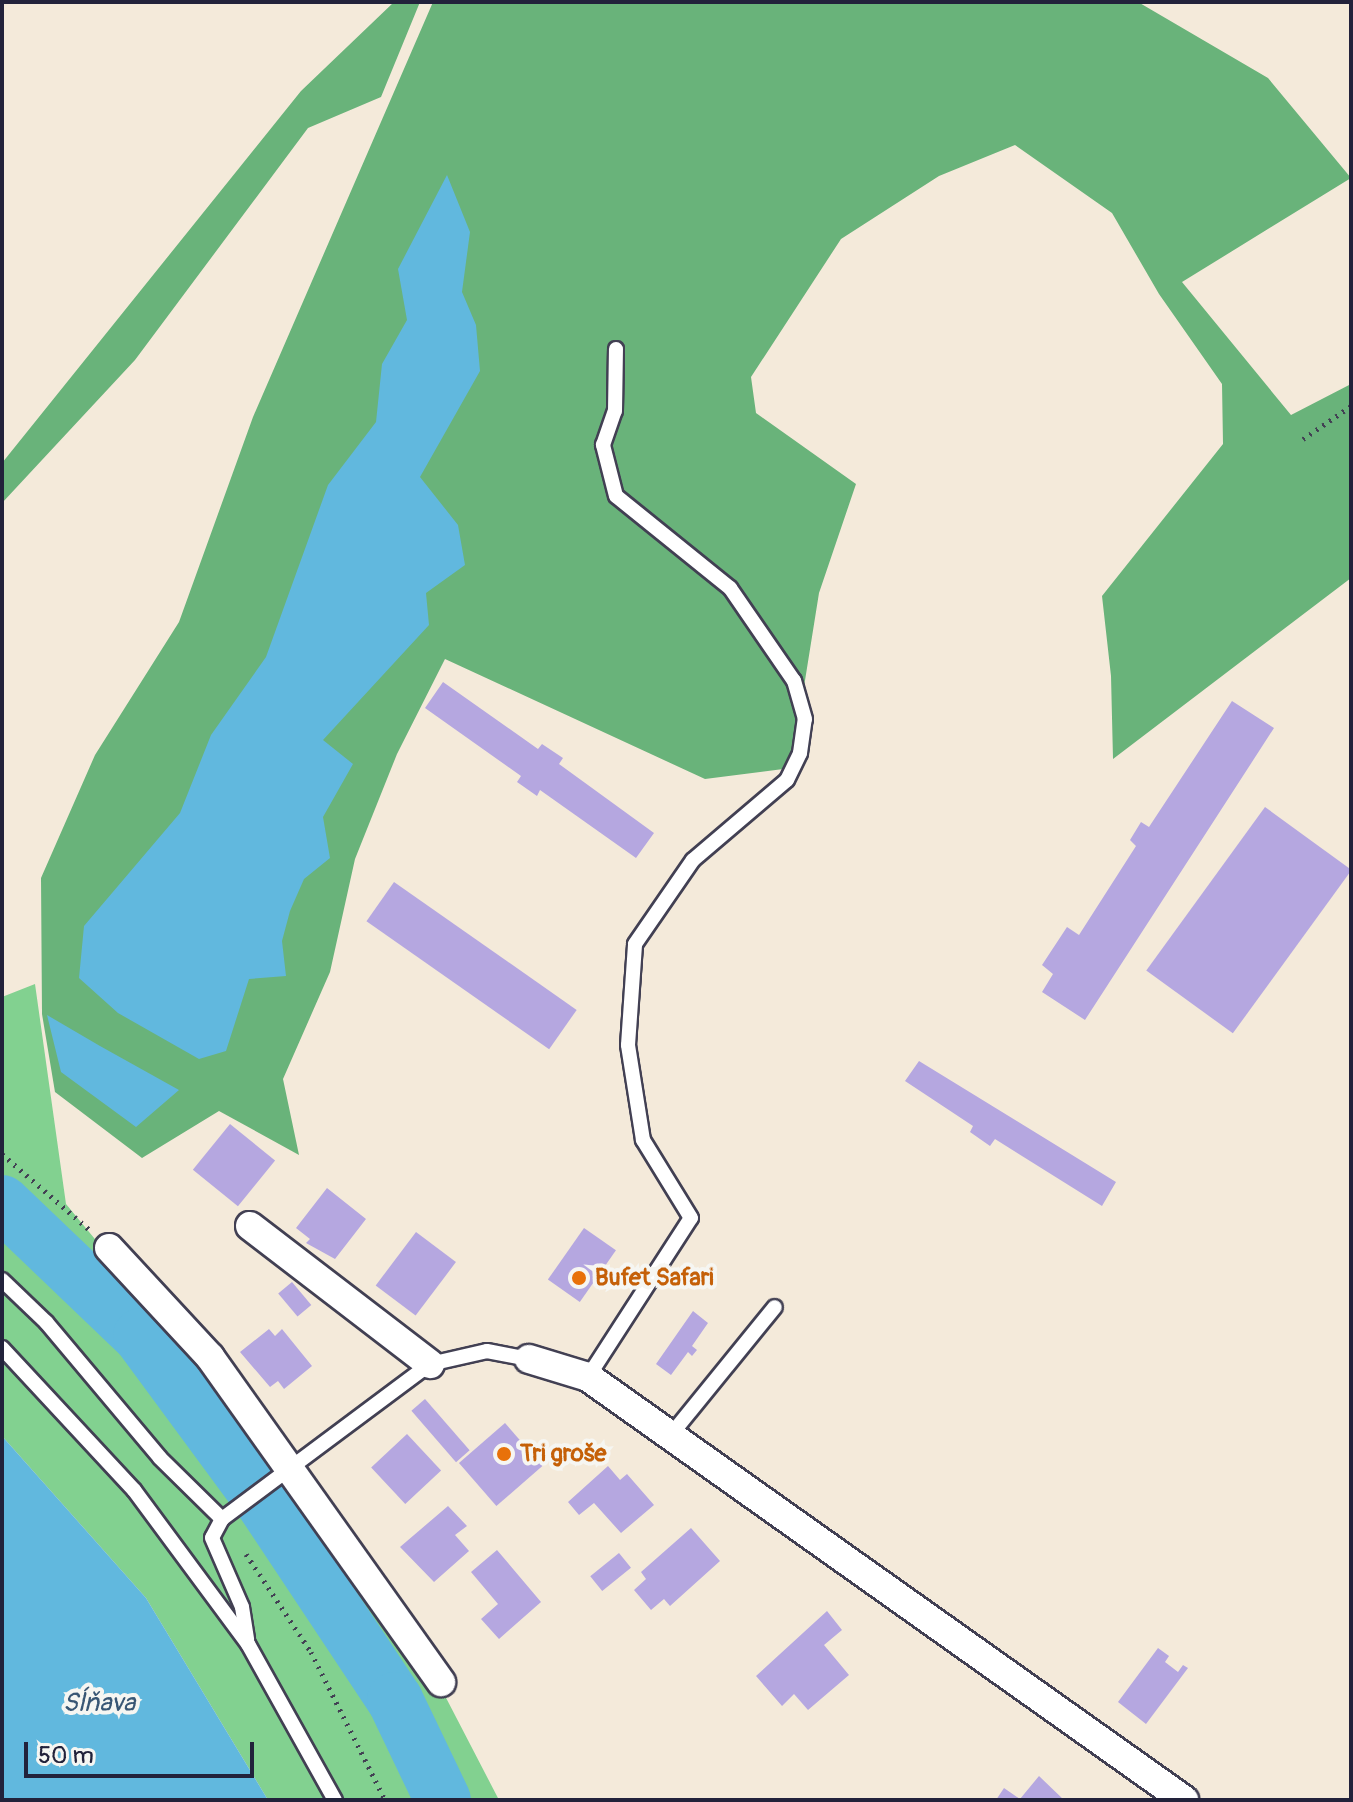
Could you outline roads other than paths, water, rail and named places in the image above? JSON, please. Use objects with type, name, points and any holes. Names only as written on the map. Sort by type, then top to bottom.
[{"type":"street","points":[[250,1226],[430,1364]]},
{"type":"street","points":[[109,1248],[210,1357],[292,1468],[441,1682]]},
{"type":"street","points":[[529,1359],[588,1377],[1184,1800]]},
{"type":"lane","points":[[588,1377],[691,1218],[643,1140],[628,1045],[635,944],[693,860],[787,780],[800,753],[805,719],[794,681],[730,588],[616,496],[603,445],[615,411],[616,349]]},
{"type":"lane","points":[[2,1280],[46,1322],[160,1458],[222,1519]]},
{"type":"lane","points":[[670,1436],[775,1307]]},
{"type":"lane","points":[[2,1348],[134,1490],[248,1644],[335,1800]]},
{"type":"lane","points":[[248,1644],[242,1607],[212,1538],[222,1519],[430,1364],[487,1351],[529,1359]]},
{"type":"water","points":[[447,175],[470,232],[462,292],[476,325],[480,371],[420,477],[458,525],[465,565],[426,593],[429,625],[323,740],[353,764],[323,817],[330,858],[304,879],[290,911],[282,941],[286,976],[249,979],[226,1051],[199,1059],[118,1013],[79,978],[84,926],[180,813],[211,735],[266,657],[328,485],[376,422],[382,364],[407,320],[398,269]]},
{"type":"water","points":[[47,1015],[179,1090],[136,1127],[61,1072]]},
{"type":"water","name":"Sĺňava","points":[[2,1436],[146,1598],[268,1800],[2,1800]]},
{"type":"waterway","points":[[2,1203],[141,1336],[264,1503],[395,1700],[443,1800]]},
{"type":"place","name":"Bufet Safari","points":[[579,1278]]},
{"type":"place","name":"Tri groše","points":[[504,1454]]}]
